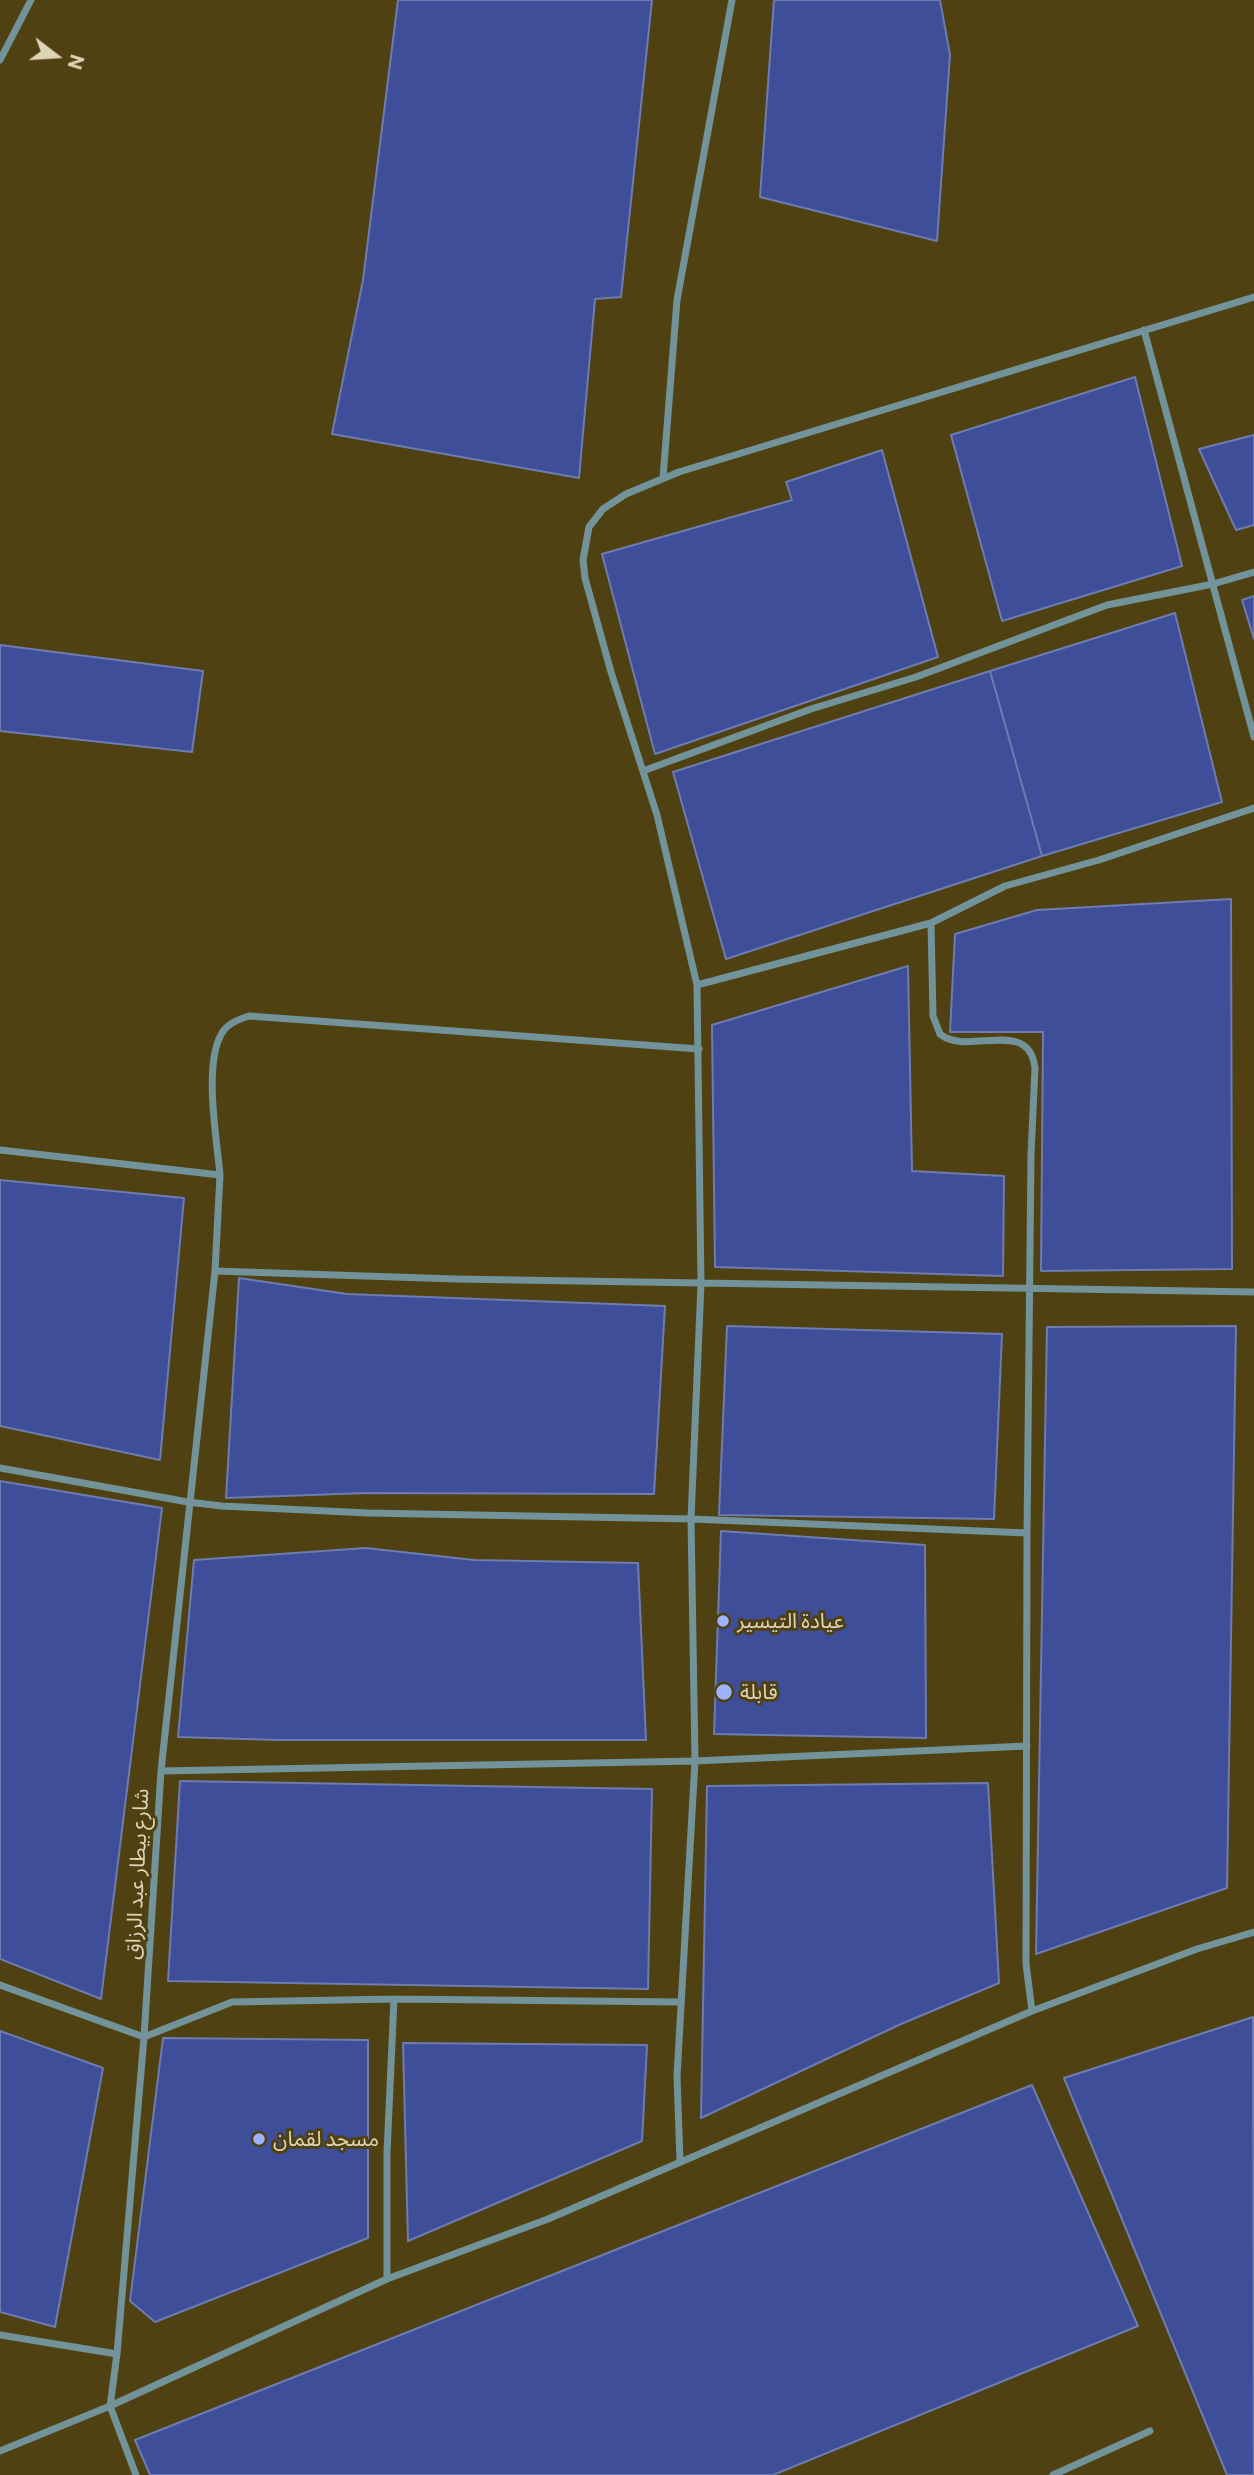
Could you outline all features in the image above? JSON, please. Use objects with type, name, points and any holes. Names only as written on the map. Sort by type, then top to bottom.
[{"type":"street","points":[[0,60],[31,0]]},
{"type":"street","points":[[663,478],[677,300],[732,0]]},
{"type":"street","points":[[680,2161],[677,2076],[695,1761],[691,1519],[701,1284],[697,985],[657,815],[584,578],[583,560],[589,527],[603,509],[626,494],[663,478],[1254,297]]},
{"type":"street","points":[[1144,330],[1254,737]]},
{"type":"street","points":[[643,771],[811,709],[916,677],[1107,605],[1213,584],[1254,572]]},
{"type":"street","points":[[697,985],[931,923],[1005,886],[1099,860],[1254,808]]},
{"type":"street","points":[[931,923],[933,1016],[940,1034],[952,1040],[1017,1041],[1025,1044],[1033,1054],[1027,1533],[1026,1964],[1032,2011]]},
{"type":"street","name":"شارع بيطار عبد الرزاق","points":[[136,2475],[110,2406],[117,2354],[144,2037],[161,1771],[215,1271],[220,1175],[212,1088],[214,1055],[222,1032],[236,1020],[249,1016],[699,1049]]},
{"type":"street","points":[[0,1150],[220,1175]]},
{"type":"street","points":[[215,1271],[442,1279],[1254,1292]]},
{"type":"street","points":[[0,1468],[222,1506],[368,1513],[691,1519],[1027,1533]]},
{"type":"street","points":[[161,1771],[695,1761],[1027,1746]]},
{"type":"street","points":[[0,2451],[110,2406],[387,2279],[548,2219],[1032,2011],[1197,1948],[1254,1932]]},
{"type":"street","points":[[0,1985],[144,2037],[232,2002],[394,1999],[681,2002]]},
{"type":"street","points":[[387,2279],[387,2153],[394,1999]]},
{"type":"street","points":[[0,2335],[117,2354]]},
{"type":"street","points":[[1053,2475],[1150,2431]]},
{"type":"building","points":[[398,0],[652,0],[621,297],[595,299],[579,478],[332,434],[363,280]]},
{"type":"building","points":[[774,0],[940,0],[950,55],[937,241],[760,197]]},
{"type":"building","points":[[1135,377],[1182,566],[1002,621],[951,435]]},
{"type":"building","points":[[1254,435],[1254,525],[1236,530],[1199,449]]},
{"type":"building","points":[[882,450],[938,657],[655,754],[602,554],[792,500],[786,482]]},
{"type":"building","points":[[1254,596],[1254,639],[1242,600]]},
{"type":"building","points":[[1175,613],[1222,802],[1042,856],[990,671]]},
{"type":"building","points":[[0,645],[203,671],[192,752],[0,731]]},
{"type":"building","points":[[990,671],[1042,856],[726,959],[673,772]]},
{"type":"building","points":[[1231,899],[1232,1269],[1041,1271],[1043,1032],[950,1032],[955,934],[1037,910]]},
{"type":"building","points":[[908,966],[912,1171],[1004,1176],[1003,1276],[715,1267],[712,1025]]},
{"type":"building","points":[[0,1180],[184,1198],[160,1460],[0,1426]]},
{"type":"building","points":[[239,1278],[347,1294],[665,1306],[654,1494],[367,1493],[226,1498]]},
{"type":"building","points":[[727,1326],[1002,1334],[994,1519],[719,1515]]},
{"type":"building","points":[[1236,1326],[1227,1888],[1036,1954],[1047,1327]]},
{"type":"building","points":[[0,1481],[162,1508],[101,1999],[0,1959]]},
{"type":"building","points":[[721,1531],[925,1545],[926,1738],[714,1734]]},
{"type":"building","points":[[366,1548],[474,1560],[638,1563],[646,1740],[278,1740],[178,1737],[194,1560]]},
{"type":"building","points":[[180,1781],[652,1789],[648,1989],[168,1981]]},
{"type":"building","points":[[988,1783],[999,1983],[901,2024],[701,2118],[707,1786]]},
{"type":"building","points":[[1253,2017],[1254,2475],[1227,2475],[1064,2078]]},
{"type":"building","points":[[0,2031],[103,2068],[55,2327],[0,2312]]},
{"type":"building","name":"مسجد لقمان","points":[[163,2038],[368,2040],[368,2238],[155,2322],[130,2301]]},
{"type":"building","points":[[403,2043],[647,2045],[642,2141],[408,2241]]},
{"type":"building","points":[[1032,2085],[1138,2326],[773,2475],[150,2475],[135,2440]]},
{"type":"place","name":"عيادة التيسير","points":[[723,1621]]},
{"type":"place","name":"قابلة","points":[[724,1692]]},
{"type":"place","name":"مسجد لقمان","points":[[259,2139]]}]
